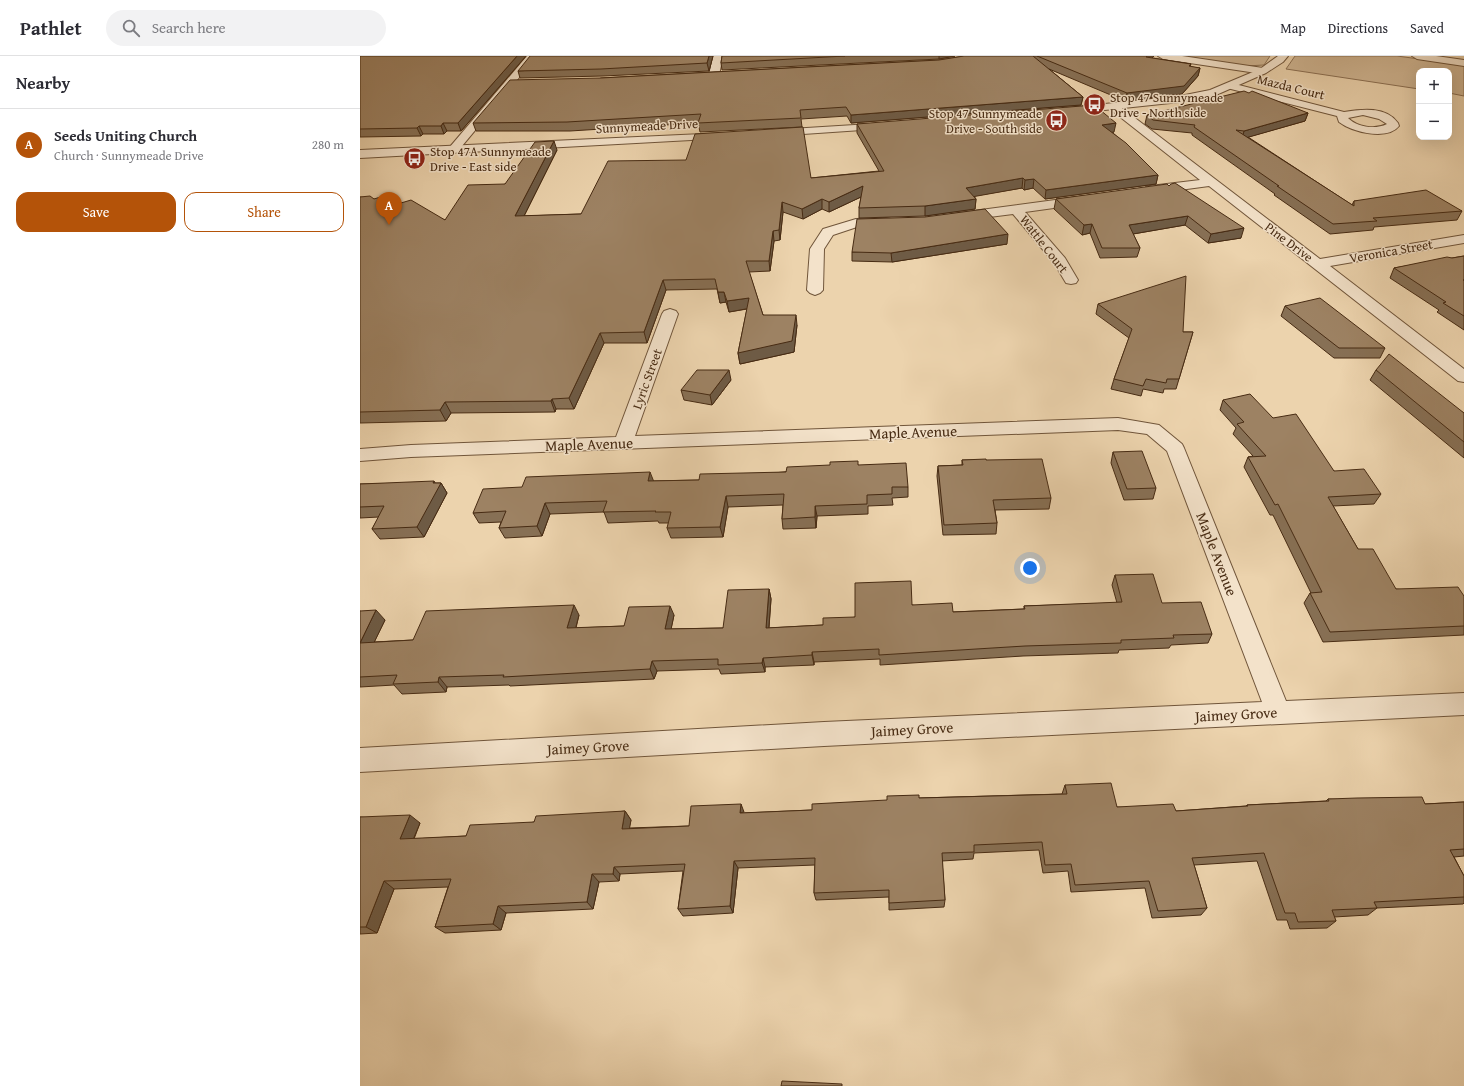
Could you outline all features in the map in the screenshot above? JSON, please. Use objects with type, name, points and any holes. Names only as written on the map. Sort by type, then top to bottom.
[{"type":"street","points":[[453,150],[532,56]]},
{"type":"street","points":[[714,75],[718,56]]},
{"type":"street","points":[[1163,56],[1263,71]]},
{"type":"street","points":[[1059,111],[1180,100],[1212,94],[1263,71],[1280,60],[1282,56]]},
{"type":"street","points":[[1417,56],[1464,62]]},
{"type":"street","points":[[510,83],[526,83]]},
{"type":"street","name":"Mazda Court","points":[[1231,86],[1344,115]]},
{"type":"street","name":"Pine Drive","points":[[1114,107],[1464,377]]},
{"type":"street","points":[[762,134],[902,125]]},
{"type":"street","name":"Sunnymeade Drive","points":[[360,154],[738,135]]},
{"type":"street","points":[[1140,192],[1210,182]]},
{"type":"street","points":[[948,218],[1101,197]]},
{"type":"street","name":"Wattle Court","points":[[1016,209],[1060,261],[1071,280]]},
{"type":"street","points":[[814,290],[817,249],[828,232],[856,223],[902,222]]},
{"type":"street","name":"Veronica Street","points":[[1318,264],[1464,239]]},
{"type":"street","name":"Lyric Street","points":[[623,443],[670,314]]},
{"type":"street","name":"Maple Avenue","points":[[360,455],[411,450],[1118,424],[1152,429],[1175,448],[1278,712]]},
{"type":"street","name":"Jaimey Grove","points":[[360,760],[816,734],[1464,704]]},
{"type":"shaded area","points":[[1182,56],[1270,56],[1264,65],[1246,66]]},
{"type":"shaded area","points":[[1295,56],[1397,56],[1464,65],[1464,96],[1452,94],[1452,68],[1416,68],[1416,89],[1286,69]]},
{"type":"building","points":[[360,56],[517,56],[458,123],[443,123],[441,126],[419,126],[417,128],[360,129]]},
{"type":"building","points":[[530,56],[709,56],[707,63],[601,69],[518,71]]},
{"type":"building","points":[[722,56],[845,56],[721,63]]},
{"type":"building","points":[[964,56],[1033,56],[1083,97],[851,115],[846,107],[800,110],[801,118],[698,123],[701,114],[567,122],[473,123],[510,80],[601,78],[939,60]]},
{"type":"building","points":[[1037,56],[1147,56],[1146,57],[1191,64],[1189,66],[1200,68],[1184,86],[1127,93]]},
{"type":"building","points":[[1244,91],[1249,93],[1252,91],[1308,113],[1244,131],[1236,130],[1354,206],[1354,201],[1426,190],[1462,211],[1373,218],[1377,221],[1333,224],[1194,127],[1195,125],[1153,120],[1147,115]]},
{"type":"building","points":[[1094,105],[1116,123],[1102,125],[1126,143],[1158,175],[1046,190],[1034,179],[1025,180],[1023,178],[966,188],[976,199],[925,206],[859,208],[863,186],[829,202],[822,199],[802,209],[782,202],[779,230],[773,231],[769,261],[746,261],[763,315],[796,315],[792,341],[738,353],[749,298],[727,301],[724,292],[718,292],[715,279],[663,280],[644,332],[600,333],[569,398],[552,399],[551,401],[445,402],[440,410],[360,412],[360,197],[370,196],[374,199],[387,195],[401,203],[411,200],[445,220],[468,185],[505,184],[535,142],[554,141],[515,216],[581,214],[608,161],[686,160],[695,134],[803,127],[811,178],[884,171],[857,124]]},
{"type":"building","points":[[1175,183],[1244,228],[1211,234],[1188,216],[1129,225],[1140,248],[1102,248],[1092,224],[1084,225],[1056,199],[1167,184],[1169,186]]},
{"type":"building","points":[[985,209],[1008,234],[891,253],[852,252],[857,219],[925,217]]},
{"type":"building","points":[[1464,256],[1464,316],[1443,303],[1446,302],[1394,268],[1447,257],[1452,258]]},
{"type":"building","points":[[1186,276],[1183,332],[1193,332],[1179,379],[1167,379],[1166,383],[1146,379],[1143,386],[1114,379],[1132,329],[1098,304]]},
{"type":"building","points":[[1320,298],[1385,348],[1339,348],[1285,306]]},
{"type":"building","points":[[1389,354],[1464,413],[1464,442],[1376,370]]},
{"type":"building","points":[[697,370],[729,370],[710,395],[681,390]]},
{"type":"building","points":[[1250,394],[1273,418],[1296,414],[1334,471],[1364,469],[1381,494],[1328,497],[1358,549],[1373,549],[1396,589],[1458,587],[1464,596],[1464,626],[1330,632],[1310,593],[1322,592],[1278,504],[1275,505],[1248,457],[1266,456],[1237,424],[1244,422],[1223,400]]},
{"type":"building","points":[[1142,451],[1156,488],[1127,489],[1113,452]]},
{"type":"building","points":[[1042,459],[1051,498],[993,500],[997,523],[944,525],[938,466],[963,465],[962,460]]},
{"type":"building","points":[[858,461],[858,465],[906,463],[908,487],[892,487],[892,494],[867,495],[867,504],[815,506],[815,517],[782,519],[784,494],[726,496],[720,527],[667,528],[671,512],[603,512],[607,501],[545,503],[537,526],[499,528],[506,511],[473,513],[483,489],[522,487],[526,477],[650,472],[648,481],[699,480],[700,474],[786,472],[787,467],[830,465],[830,462]]},
{"type":"building","points":[[434,481],[433,483],[441,483],[417,527],[372,529],[384,506],[360,507],[360,484]]},
{"type":"building","points":[[1153,574],[1162,603],[1201,602],[1212,634],[1173,635],[1174,638],[1121,640],[1121,643],[1025,646],[879,655],[879,649],[812,652],[812,655],[763,658],[762,663],[718,665],[718,659],[652,661],[650,669],[503,677],[504,675],[439,677],[438,682],[393,684],[397,675],[360,677],[360,643],[413,640],[426,611],[574,605],[567,628],[624,626],[629,607],[670,606],[665,629],[723,628],[728,590],[769,589],[766,628],[823,625],[823,618],[855,617],[855,583],[911,581],[912,605],[952,603],[953,612],[1025,609],[1024,606],[1122,602],[1115,575]]},
{"type":"building","points":[[376,610],[360,643],[360,611]]},
{"type":"building","points":[[1111,783],[1117,807],[1173,804],[1176,811],[1357,798],[1422,797],[1425,804],[1464,802],[1464,849],[1450,850],[1464,876],[1464,897],[1374,902],[1377,908],[1332,910],[1336,921],[1298,922],[1295,913],[1285,913],[1264,853],[1192,858],[1207,908],[1158,911],[1149,881],[1075,885],[1071,864],[1045,865],[1042,842],[974,845],[974,852],[942,853],[945,900],[889,903],[889,890],[814,893],[815,858],[734,861],[730,906],[678,909],[685,864],[614,867],[613,874],[592,874],[587,902],[498,906],[493,924],[435,927],[451,879],[384,881],[366,927],[360,927],[360,817],[410,815],[400,839],[466,836],[470,825],[534,822],[536,816],[625,811],[622,829],[689,826],[691,806],[741,804],[740,813],[812,810],[812,804],[887,800],[887,796],[919,795],[919,798],[1067,794],[1065,785]]},
{"type":"building","points":[[782,1081],[842,1084],[842,1086],[781,1086]]},
{"type":"place","name":"Stop 47 Sunnymeade Drive - North side","points":[[1095,104]]},
{"type":"place","name":"Stop 47 Sunnymeade Drive - South side","points":[[1057,120]]},
{"type":"place","name":"Stop 47A Sunnymeade Drive - East side","points":[[414,158]]},
{"type":"place","name":"Seeds Uniting Church","points":[[389,225]]}]
